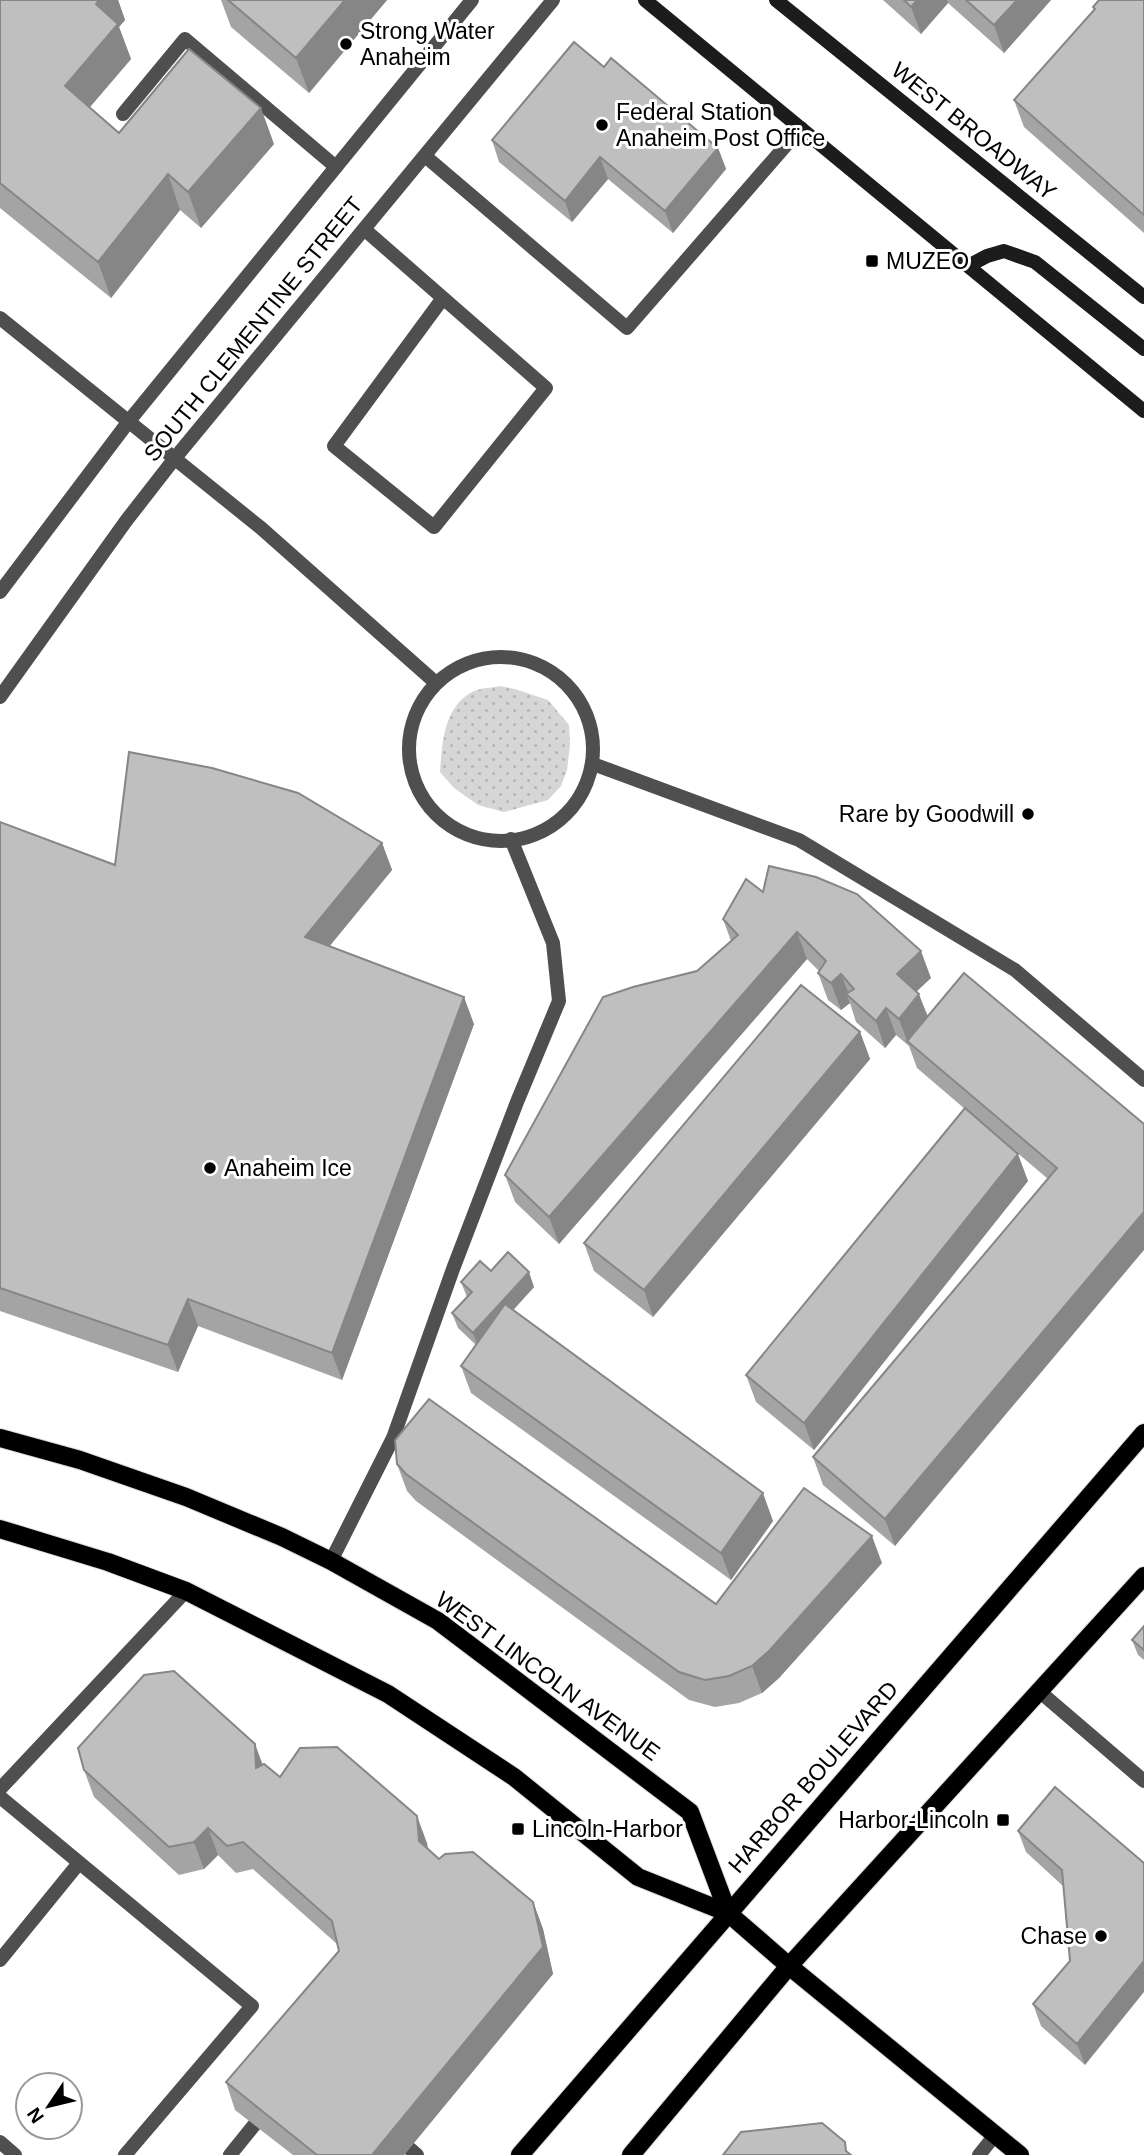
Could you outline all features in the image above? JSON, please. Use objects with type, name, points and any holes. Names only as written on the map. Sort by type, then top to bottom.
[{"type":"main road","points":[[645,0],[1144,411]]},
{"type":"main road","name":"WEST BROADWAY","points":[[776,0],[1144,297]]},
{"type":"main road","points":[[968,266],[1004,251],[1035,262],[1144,349]]},
{"type":"main road","name":"HARBOR BOULEVARD","points":[[520,2155],[1144,1433]]},
{"type":"main road","name":"WEST LINCOLN AVENUE","points":[[0,1437],[79,1460],[186,1497],[282,1537],[331,1560],[438,1621],[690,1812],[728,1913]]},
{"type":"main road","name":"WEST LINCOLN AVENUE","points":[[0,1529],[108,1562],[186,1591],[388,1694],[514,1777],[638,1877],[728,1913],[1020,2155]]},
{"type":"main road","points":[[631,2155],[789,1966],[1144,1576]]},
{"type":"street","name":"SOUTH CLEMENTINE STREET","points":[[0,592],[129,421],[472,0]]},
{"type":"street","name":"SOUTH CLEMENTINE STREET","points":[[0,696],[126,521],[175,458],[554,0]]},
{"type":"street","points":[[123,114],[185,39],[336,167]]},
{"type":"street","points":[[425,156],[627,328],[801,128]]},
{"type":"street","points":[[364,229],[443,298],[546,388],[434,527],[334,446],[443,298]]},
{"type":"street","points":[[0,318],[261,528],[436,683]]},
{"type":"street","points":[[502,656],[532,662],[561,678],[580,699],[592,729],[593,764],[576,804],[555,824],[526,838],[490,841],[459,831],[437,816],[419,789],[412,771],[409,739],[418,710],[436,683],[470,661],[502,656]]},
{"type":"street","points":[[593,764],[799,840],[1015,970],[1144,1080]]},
{"type":"street","points":[[331,1560],[393,1438],[453,1269],[559,1000],[553,943],[511,839]]},
{"type":"street","points":[[0,1789],[186,1591]]},
{"type":"street","points":[[1039,1691],[1144,1781]]},
{"type":"street","points":[[0,1797],[252,2006],[125,2155]]},
{"type":"street","points":[[0,1960],[79,1863]]},
{"type":"street","points":[[230,2155],[255,2124]]},
{"type":"street","points":[[979,2155],[995,2135]]},
{"type":"street","points":[[0,2142],[15,2155]]},
{"type":"shaded area","points":[[500,686],[548,700],[569,725],[570,745],[567,770],[561,786],[548,800],[504,812],[478,805],[454,788],[440,772],[446,727],[455,707],[472,692]]},
{"type":"building","points":[[0,0],[99,0],[96,4],[118,24],[65,86],[119,133],[189,49],[261,108],[188,192],[168,174],[98,262],[0,183]]},
{"type":"building","points":[[228,0],[345,0],[296,58]]},
{"type":"building","points":[[904,0],[917,0],[911,7]]},
{"type":"building","points":[[966,0],[1017,0],[994,25]]},
{"type":"building","points":[[1099,0],[1144,0],[1144,215],[1014,100],[1095,9],[1093,7]]},
{"type":"building","name":"Federal Station Anaheim Post Office","points":[[574,42],[604,67],[611,58],[718,148],[665,211],[600,157],[565,201],[492,140]]},
{"type":"building","name":"Anaheim Ice","points":[[129,752],[212,768],[298,793],[382,843],[305,937],[464,997],[332,1353],[188,1299],[168,1345],[0,1288],[0,822],[115,865]]},
{"type":"building","points":[[769,866],[816,877],[857,894],[921,951],[897,974],[919,994],[899,1019],[886,1008],[876,1021],[846,994],[854,989],[841,974],[831,983],[818,973],[826,961],[797,932],[549,1217],[505,1175],[603,997],[697,971],[738,935],[723,919],[746,879],[763,892]]},
{"type":"building","points":[[964,973],[1144,1124],[1144,1212],[885,1519],[813,1457],[1057,1168],[907,1041]]},
{"type":"building","points":[[801,985],[860,1032],[644,1290],[584,1243]]},
{"type":"building","points":[[965,1108],[1018,1154],[804,1423],[746,1375]]},
{"type":"building","points":[[508,1252],[529,1272],[473,1333],[452,1313],[472,1292],[461,1282],[480,1261],[491,1271]]},
{"type":"building","points":[[505,1304],[763,1493],[721,1553],[461,1366]]},
{"type":"building","points":[[429,1399],[716,1604],[804,1488],[872,1536],[769,1651],[752,1666],[729,1676],[705,1680],[679,1672],[406,1474],[397,1464],[395,1440]]},
{"type":"building","points":[[1144,1626],[1144,1650],[1132,1640]]},
{"type":"building","points":[[174,1671],[255,1744],[256,1768],[264,1764],[280,1777],[300,1748],[337,1747],[417,1816],[419,1841],[439,1859],[445,1854],[473,1852],[533,1902],[543,1947],[372,2155],[317,2155],[226,2082],[339,1951],[332,1921],[243,1842],[227,1846],[208,1828],[194,1842],[169,1847],[84,1770],[78,1748],[144,1675]]},
{"type":"building","points":[[1055,1787],[1144,1863],[1144,1961],[1077,2044],[1033,2004],[1070,1961],[1062,1870],[1018,1831]]},
{"type":"building","points":[[822,2123],[845,2142],[846,2151],[851,2155],[723,2155],[741,2132]]},
{"type":"place","name":"Strong Water Anaheim","points":[[346,44]]},
{"type":"place","name":"Federal Station Anaheim Post Office","points":[[602,125]]},
{"type":"place","name":"MUZEO","points":[[872,261]]},
{"type":"place","name":"Rare by Goodwill","points":[[1028,814]]},
{"type":"place","name":"Anaheim Ice","points":[[210,1168]]},
{"type":"place","name":"Harbor-Lincoln","points":[[1003,1820]]},
{"type":"place","name":"Lincoln-Harbor","points":[[518,1829]]},
{"type":"place","name":"Chase","points":[[1101,1936]]}]
